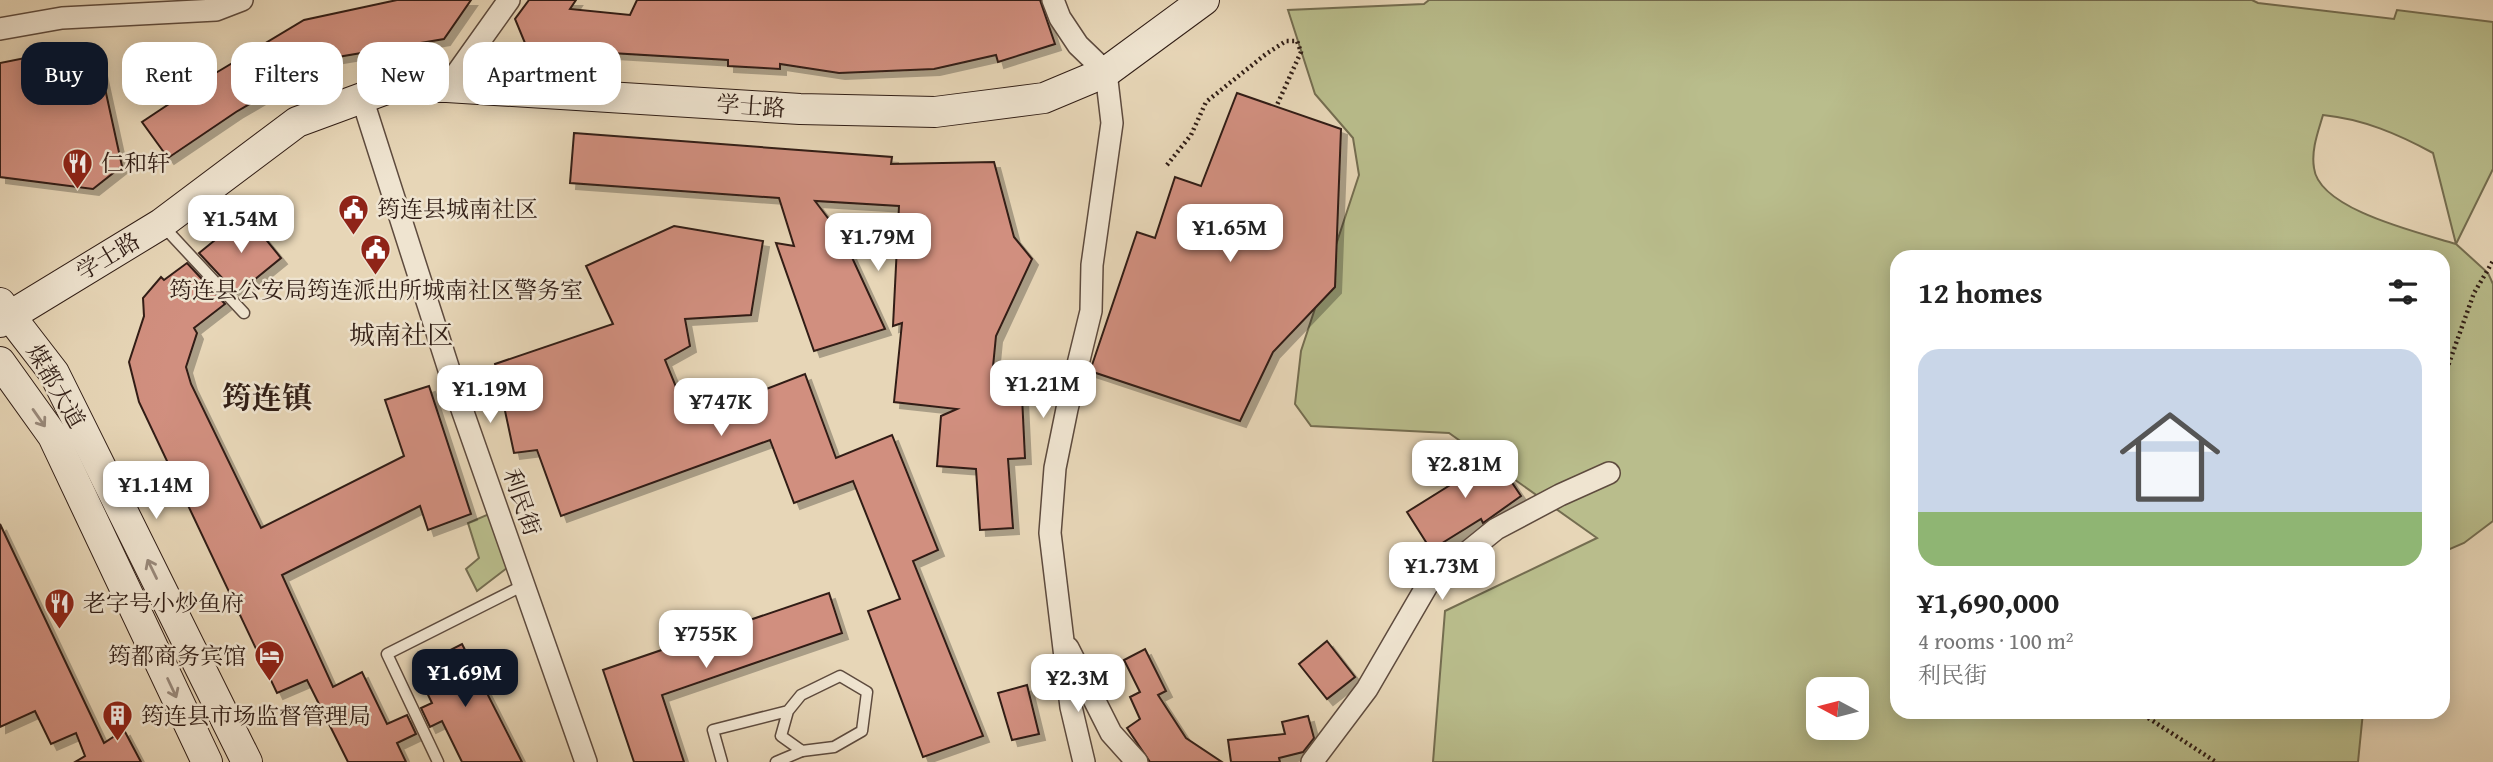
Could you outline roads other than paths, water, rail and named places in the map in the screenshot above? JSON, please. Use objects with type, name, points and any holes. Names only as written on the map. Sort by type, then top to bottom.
[{"type":"main road","name":"学士路","points":[[449,87],[800,109],[935,112],[1044,98],[1106,72],[1204,0]]},
{"type":"main road","name":"学士路","points":[[4,313],[161,224],[297,122],[357,100]]},
{"type":"main road","name":"煤都大道","points":[[4,313],[54,373],[247,762]]},
{"type":"main road","name":"煤都大道","points":[[0,362],[53,436],[207,762]]},
{"type":"street","points":[[0,29],[62,18],[216,10],[242,0]]},
{"type":"street","points":[[449,84],[509,0]]},
{"type":"street","points":[[1054,0],[1060,18],[1078,45],[1106,72],[1112,123],[1092,265],[1091,312],[1066,409],[1055,468],[1049,533],[1071,707],[1084,762]]},
{"type":"street","name":"利民街","points":[[364,105],[458,398],[586,762]]},
{"type":"street","points":[[1312,762],[1367,690],[1429,584],[1496,529],[1609,473]]},
{"type":"street","points":[[1061,633],[1111,733],[1137,762]]},
{"type":"lane","points":[[161,224],[244,313]]},
{"type":"lane","points":[[438,762],[387,654],[524,586]]},
{"type":"lane","points":[[776,762],[802,751],[834,747],[862,732],[867,692],[839,676],[801,695],[788,711],[782,736],[802,751]]},
{"type":"lane","points":[[722,762],[713,730],[788,711]]},
{"type":"place","name":"仁和轩","points":[[78,190]]},
{"type":"place","name":"筠连县城南社区","points":[[354,236]]},
{"type":"place","name":"筠连县公安局筠连派出所城南社区警务室","points":[[376,276]]},
{"type":"place","name":"老字号小炒鱼府","points":[[60,630]]},
{"type":"place","name":"筠都商务宾馆","points":[[269,683]]},
{"type":"place","name":"筠连县市场监督管理局","points":[[118,743]]},
{"type":"district","name":"城南社区","points":[[401,335]]},
{"type":"district","name":"筠连镇","points":[[267,398]]}]
